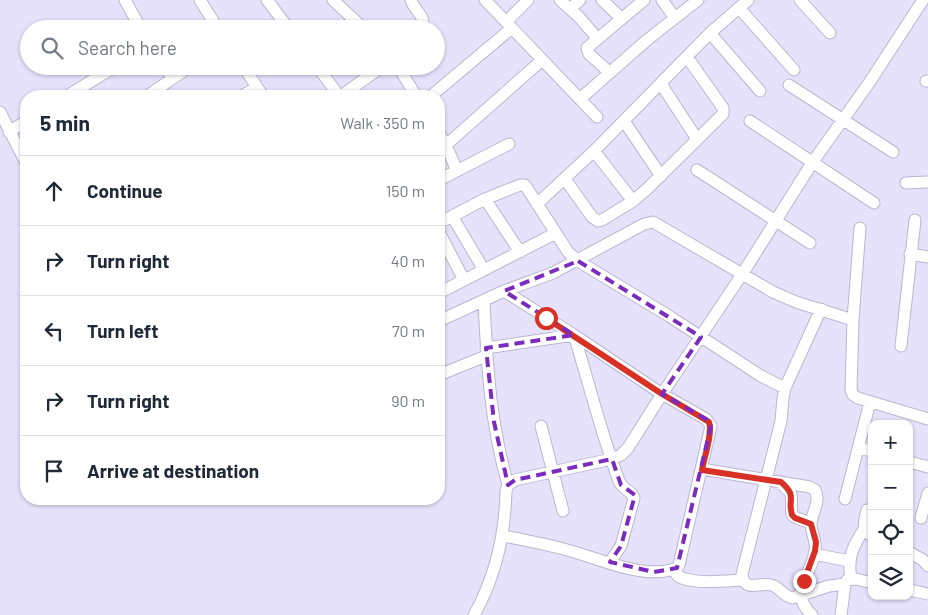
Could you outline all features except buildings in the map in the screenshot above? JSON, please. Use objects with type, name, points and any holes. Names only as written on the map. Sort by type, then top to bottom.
[{"type":"street","points":[[124,0],[136,20]]},
{"type":"street","points":[[200,0],[212,20]]},
{"type":"street","points":[[267,0],[282,20]]},
{"type":"street","points":[[333,0],[354,20]]},
{"type":"street","points":[[411,0],[414,8],[423,20]]},
{"type":"street","points":[[485,0],[598,116]]},
{"type":"street","points":[[438,90],[509,25],[527,0]]},
{"type":"street","points":[[560,0],[597,38]]},
{"type":"street","points":[[570,9],[580,0]]},
{"type":"street","points":[[602,0],[621,18]]},
{"type":"street","points":[[609,72],[587,51],[589,44],[644,0]]},
{"type":"street","points":[[662,0],[675,18]]},
{"type":"street","points":[[580,98],[698,0]]},
{"type":"street","points":[[537,204],[594,151],[710,33],[740,9],[748,0]]},
{"type":"street","points":[[800,0],[830,33]]},
{"type":"street","points":[[508,485],[515,480],[612,458],[621,455],[628,448],[743,273],[812,163],[869,83],[923,0]]},
{"type":"street","points":[[740,9],[794,70]]},
{"type":"street","points":[[710,33],[760,92]]},
{"type":"street","points":[[565,179],[595,220],[602,220],[632,201],[661,176],[724,112],[687,57]]},
{"type":"street","points":[[458,171],[446,146],[542,60]]},
{"type":"street","points":[[77,90],[101,75]]},
{"type":"street","points":[[155,90],[177,75]]},
{"type":"street","points":[[249,75],[259,90]]},
{"type":"street","points":[[324,75],[335,90]]},
{"type":"street","points":[[349,90],[370,75]]},
{"type":"street","points":[[403,75],[412,90]]},
{"type":"street","points":[[661,84],[697,138]]},
{"type":"street","points":[[789,85],[893,152]]},
{"type":"street","points":[[0,112],[20,152]]},
{"type":"street","points":[[624,121],[661,176]]},
{"type":"street","points":[[750,121],[874,203]]},
{"type":"street","points":[[9,132],[20,125]]},
{"type":"street","points":[[445,177],[509,144]]},
{"type":"street","points":[[594,151],[632,201]]},
{"type":"street","points":[[698,170],[810,243]]},
{"type":"street","points":[[906,183],[928,182]]},
{"type":"street","points":[[445,220],[485,199],[525,185],[568,252],[578,260],[761,376],[785,388]]},
{"type":"street","points":[[485,199],[520,252]]},
{"type":"street","points":[[452,216],[484,270]]},
{"type":"street","points":[[901,346],[915,220]]},
{"type":"street","points":[[445,318],[484,300],[553,273],[644,224],[653,222],[773,292],[796,302],[853,320]]},
{"type":"street","points":[[860,228],[853,320],[851,390],[853,395],[858,398],[928,419]]},
{"type":"street","points":[[445,288],[556,233]]},
{"type":"street","points":[[445,244],[464,280]]},
{"type":"street","points":[[910,254],[928,257]]},
{"type":"street","points":[[503,536],[566,549],[654,572],[674,569],[679,565],[711,426],[709,422],[662,394],[574,335],[504,292]]},
{"type":"street","points":[[474,615],[498,561],[503,536],[508,485],[497,442],[486,352],[484,300]]},
{"type":"street","points":[[742,580],[781,421],[785,388],[821,309]]},
{"type":"street","points":[[445,372],[486,352],[574,335]]},
{"type":"street","points":[[574,335],[621,486],[632,494],[634,498],[621,546],[610,562]]},
{"type":"street","points":[[845,499],[870,402]]},
{"type":"street","points":[[541,426],[563,511]]},
{"type":"street","points":[[858,448],[868,450]]},
{"type":"street","points":[[913,463],[928,467]]},
{"type":"street","points":[[702,470],[810,487],[816,490],[818,499],[811,524],[816,542],[801,596],[804,608],[812,615]]},
{"type":"street","points":[[781,482],[791,494],[792,515],[811,524]]},
{"type":"street","points":[[922,518],[928,493]]},
{"type":"street","points":[[841,615],[848,581],[850,552],[868,532],[867,510]]},
{"type":"street","points":[[814,554],[849,561]]},
{"type":"street","points":[[913,554],[923,560],[928,566]]},
{"type":"street","points":[[674,569],[676,574],[682,578],[716,581],[742,580],[751,586],[772,585],[778,588],[785,596],[792,598],[848,581],[868,583]]},
{"type":"street","points":[[913,590],[927,590]]},
{"type":"highlighted area","points":[[578,261],[701,337],[662,394],[706,419],[711,426],[677,568],[654,572],[610,562],[621,546],[635,495],[621,485],[612,459],[515,480],[508,485],[494,422],[486,348],[574,335],[504,291]]},
{"type":"route","points":[[546,318],[662,394],[706,419],[711,426],[702,470],[781,482],[788,488],[792,498],[790,507],[792,515],[811,524],[816,542],[813,560],[804,581]]}]
